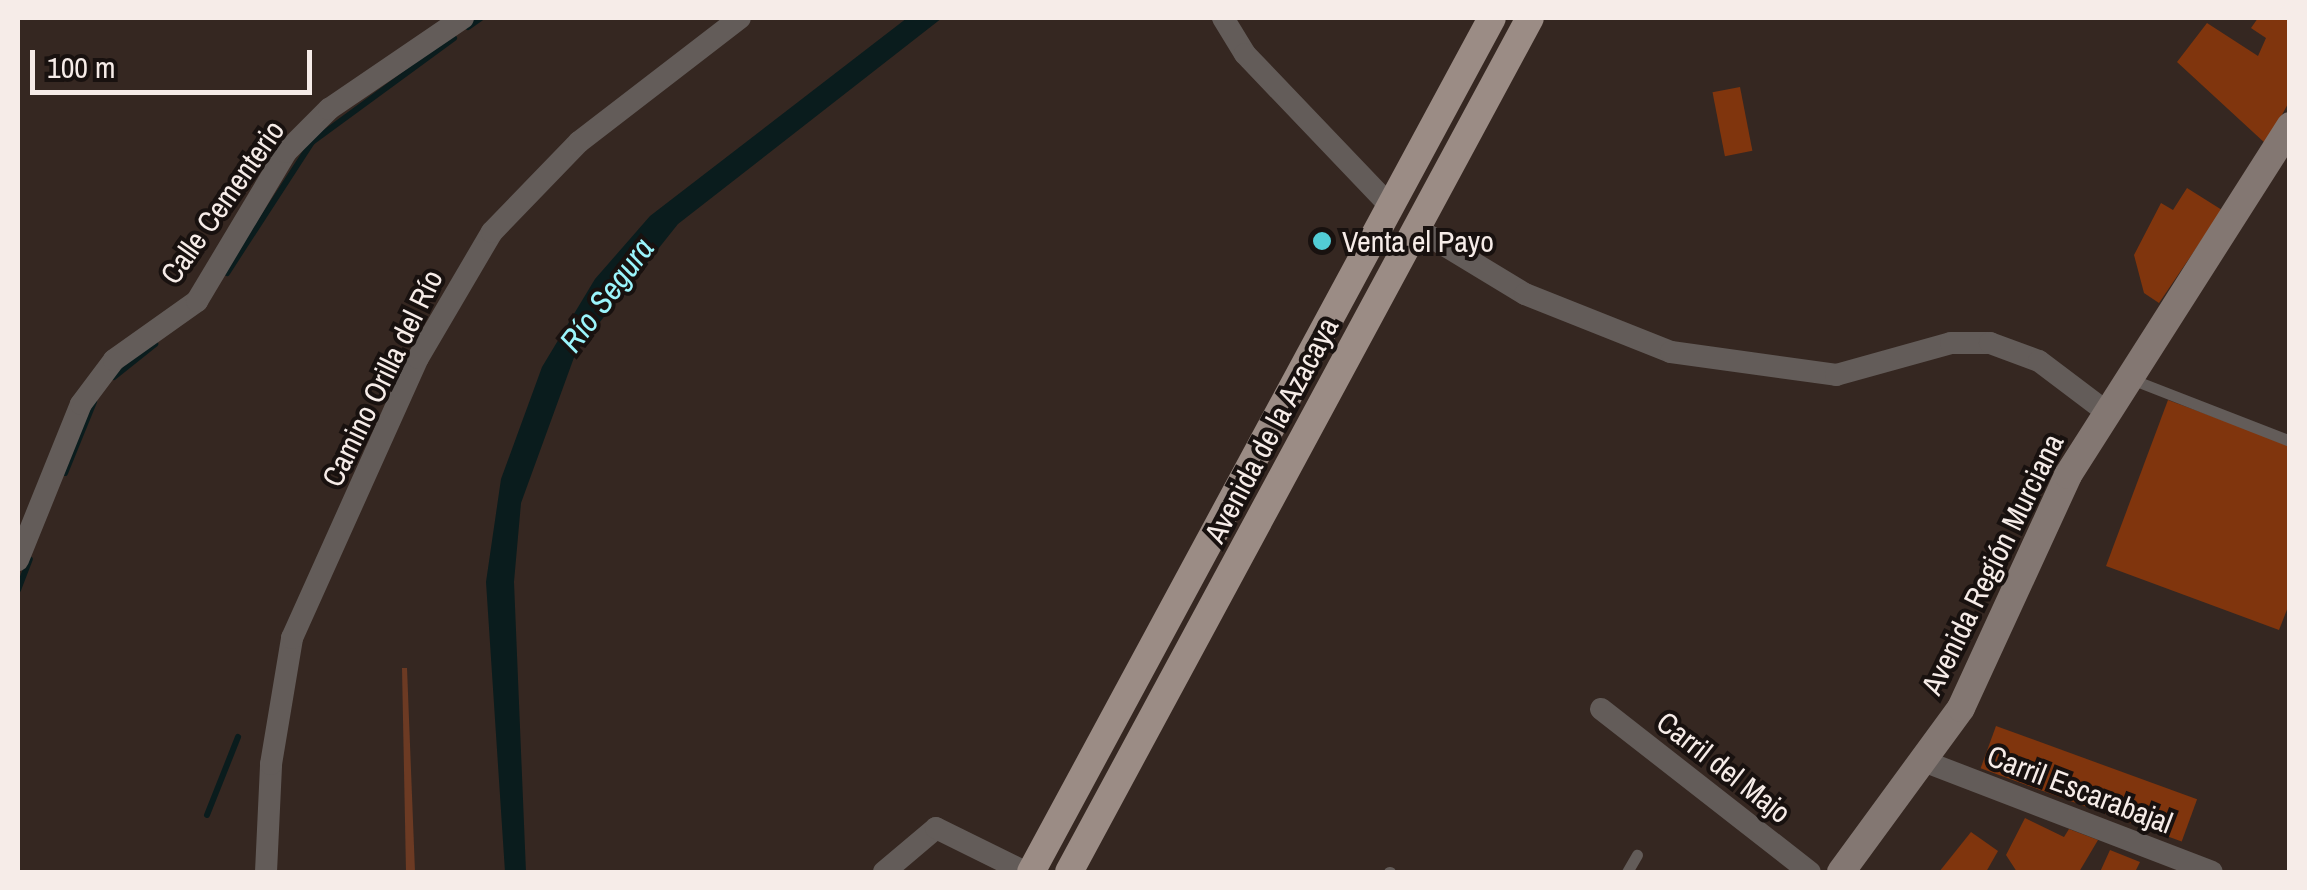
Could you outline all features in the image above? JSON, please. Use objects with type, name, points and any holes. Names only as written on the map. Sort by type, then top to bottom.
[{"type":"main road","name":"Avenida de la Azacaya","points":[[1028,872],[1492,18]]},
{"type":"main road","name":"Avenida de la Azacaya","points":[[1068,872],[1530,18]]},
{"type":"main road","name":"Avenida Región Murciana","points":[[1842,872],[1926,762],[1974,683],[2050,508],[2105,411],[2290,126]]},
{"type":"street","name":"Calle Cementerio","points":[[18,560],[81,404],[114,360],[197,301],[286,152],[329,109],[462,18]]},
{"type":"street","name":"Camino Orilla del Río","points":[[266,872],[271,764],[292,638],[418,358],[492,232],[578,142],[740,18]]},
{"type":"street","points":[[1222,18],[1246,54],[1390,206]]},
{"type":"street","points":[[1416,228],[1525,294],[1671,352],[1836,375],[1951,344],[1990,344],[2039,361],[2105,411]]},
{"type":"street","name":"Carril del Majo","points":[[1601,710],[1810,872]]},
{"type":"street","name":"Carril Escarabajal","points":[[1926,762],[2212,872]]},
{"type":"street","points":[[884,872],[936,828],[1028,872]]},
{"type":"lane","points":[[2126,377],[2290,441]]},
{"type":"lane","points":[[1627,872],[1637,856]]},
{"type":"shaded area","points":[[402,668],[407,668],[415,872],[406,872]]},
{"type":"water","name":"Río Segura","points":[[907,18],[942,18],[678,224],[576,352],[521,503],[514,582],[526,872],[505,872],[486,582],[501,479],[542,367],[595,279],[650,216]]},
{"type":"building","points":[[2258,18],[2290,18],[2290,100],[2266,144],[2177,62],[2207,23],[2258,56],[2266,38],[2251,28]]},
{"type":"building","points":[[1740,87],[1752,151],[1725,156],[1713,92]]},
{"type":"building","points":[[2187,188],[2222,210],[2159,303],[2144,293],[2134,255],[2161,203],[2173,210]]},
{"type":"building","points":[[2168,400],[2290,445],[2290,602],[2279,630],[2106,566]]},
{"type":"building","points":[[1996,726],[2197,799],[2182,841],[1981,768]]},
{"type":"building","points":[[2025,818],[2064,837],[2069,829],[2098,840],[2079,872],[2017,872],[2006,855]]},
{"type":"building","points":[[1971,832],[1998,851],[1986,872],[1939,872]]},
{"type":"building","points":[[2110,850],[2140,862],[2135,872],[2100,872]]},
{"type":"waterway","points":[[468,27],[481,18]]},
{"type":"waterway","points":[[227,273],[312,142],[454,38]]},
{"type":"waterway","points":[[114,377],[155,344]]},
{"type":"waterway","points":[[65,473],[94,402]]},
{"type":"waterway","points":[[18,590],[30,559]]},
{"type":"waterway","points":[[207,815],[238,737]]},
{"type":"place","name":"Venta el Payo","points":[[1322,241]]}]
